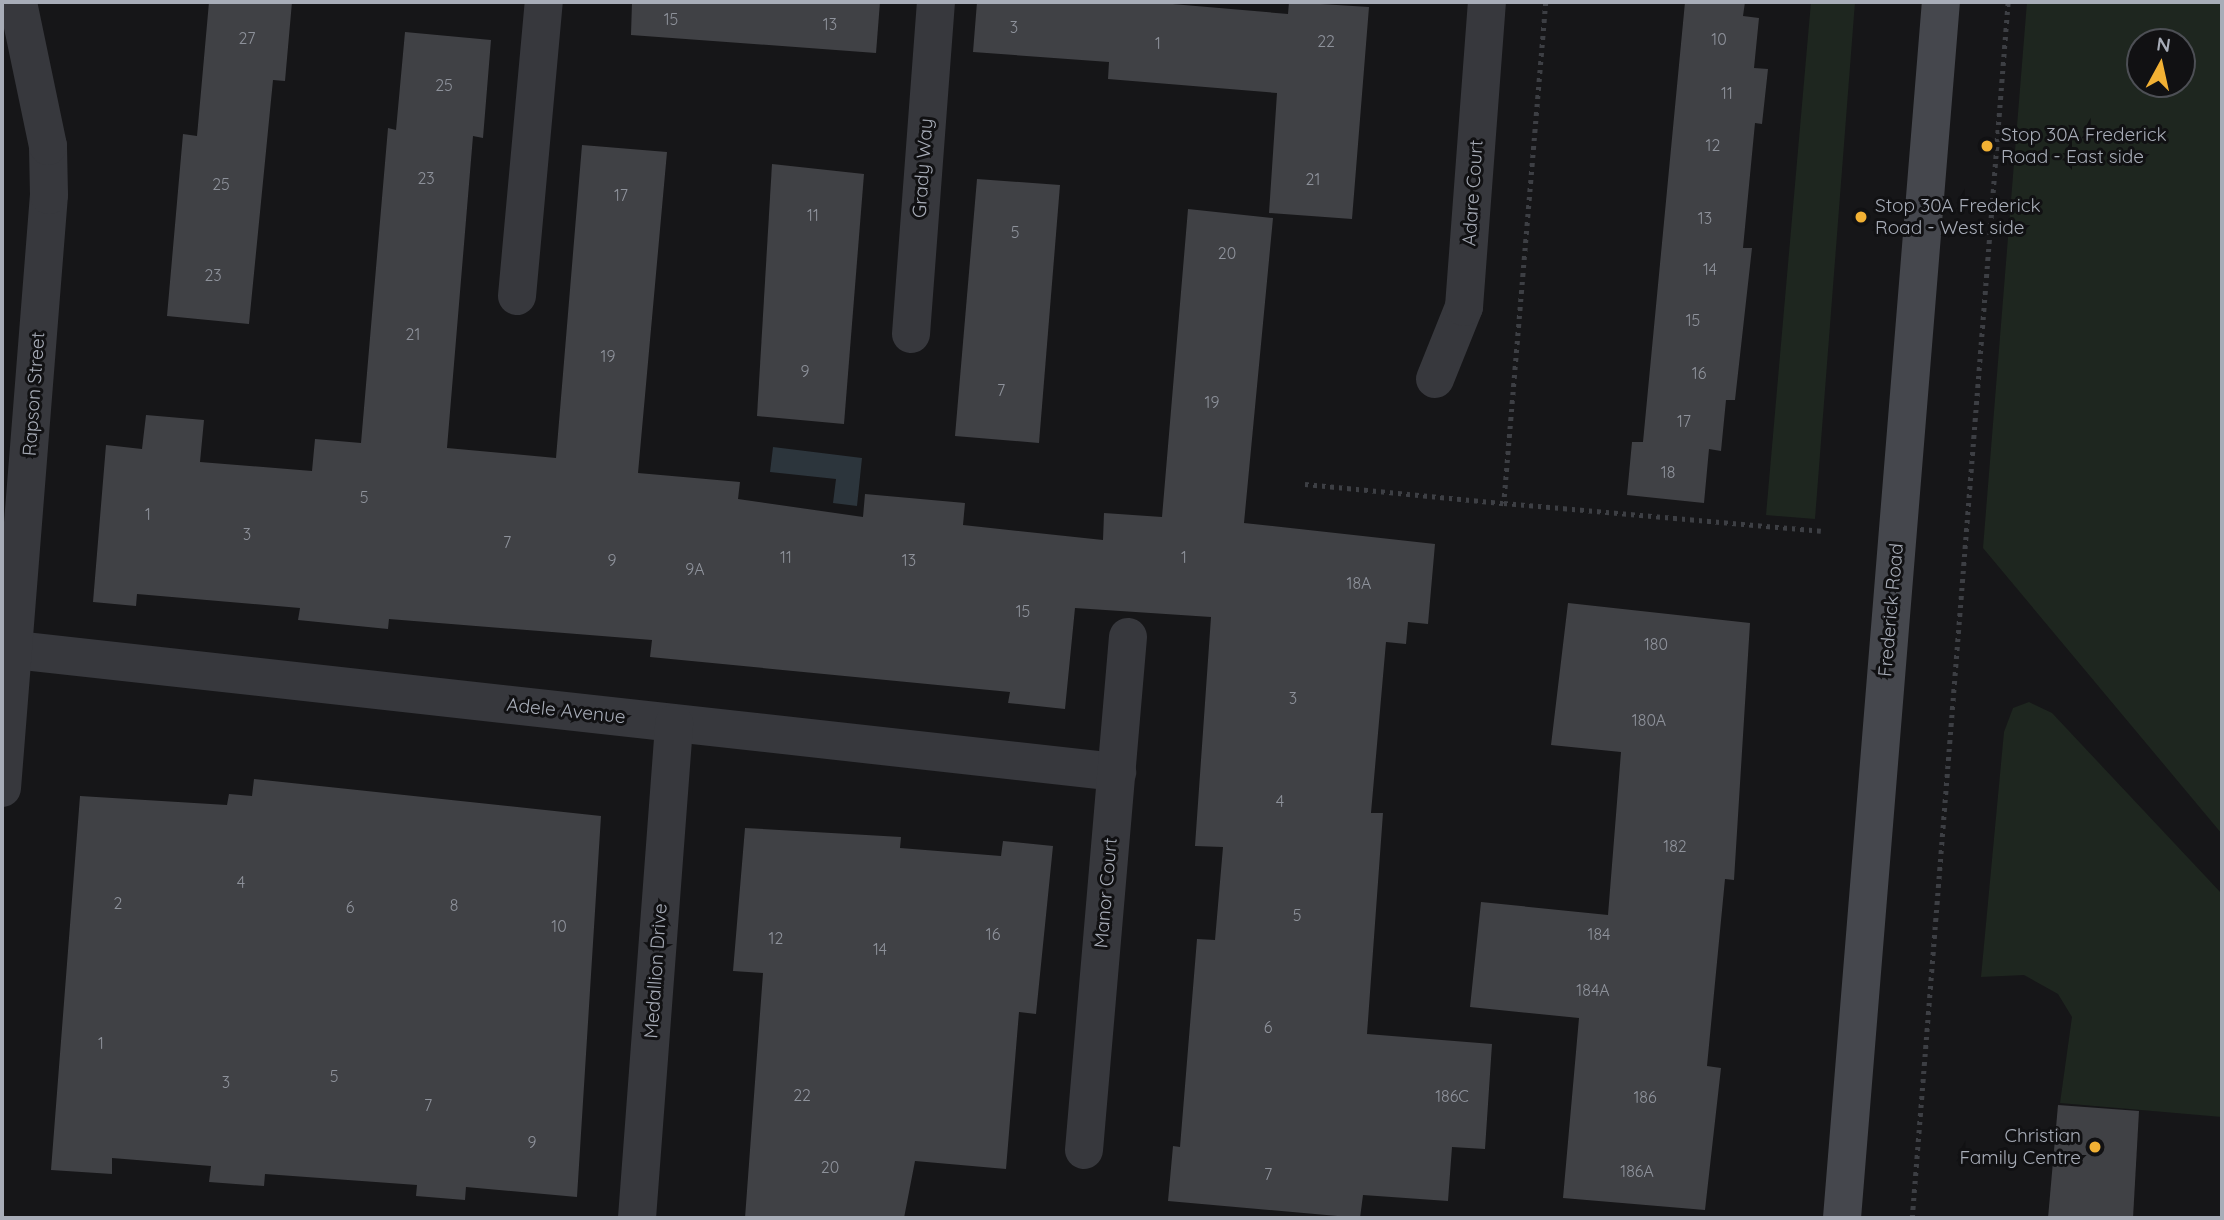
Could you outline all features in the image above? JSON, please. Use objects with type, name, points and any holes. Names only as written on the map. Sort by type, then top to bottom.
[{"type":"main road","name":"Frederick Road","points":[[1842,1218],[1941,2]]},
{"type":"street","name":"Rapson Street","points":[[2,788],[4,739],[16,650],[49,195],[48,146],[18,2]]},
{"type":"street","points":[[517,296],[544,2]]},
{"type":"street","name":"Grady Way","points":[[911,334],[936,2]]},
{"type":"street","name":"Adare Court","points":[[1435,379],[1464,307],[1488,2]]},
{"type":"street","name":"Manor Court","points":[[1084,1150],[1128,637]]},
{"type":"street","name":"Adele Avenue","points":[[16,650],[1116,772]]},
{"type":"street","name":"Medallion Drive","points":[[637,1218],[674,723]]},
{"type":"path","points":[[1504,503],[1546,2]]},
{"type":"path","points":[[1912,1218],[2008,2]]},
{"type":"path","points":[[1306,484],[1821,531]]},
{"type":"shaded area","points":[[1811,2],[1855,2],[1815,519],[1766,515]]},
{"type":"shaded area","points":[[2027,2],[2222,2],[2222,834],[1983,548]]},
{"type":"shaded area","points":[[773,447],[862,458],[857,506],[833,503],[836,479],[770,472]]},
{"type":"shaded area","points":[[2029,702],[2052,713],[2222,894],[2222,1117],[2060,1103],[2072,1017],[2058,994],[2024,975],[1981,977],[2004,732],[2013,708]]},
{"type":"building","points":[[209,2],[292,2],[285,81],[273,80],[249,324],[167,316],[183,134],[197,136]]},
{"type":"building","points":[[632,2],[880,2],[876,53],[631,35]]},
{"type":"building","points":[[977,2],[1149,2],[1288,14],[1289,2],[1369,7],[1352,219],[1269,213],[1277,93],[1108,79],[1109,62],[973,52]]},
{"type":"building","points":[[1685,2],[1745,2],[1743,16],[1759,18],[1754,68],[1768,69],[1762,124],[1755,123],[1743,248],[1752,248],[1735,400],[1726,400],[1721,451],[1709,449],[1704,503],[1627,495],[1632,442],[1643,442]]},
{"type":"building","points":[[405,32],[491,40],[483,138],[473,136],[447,448],[556,458],[582,145],[667,152],[638,473],[740,482],[738,499],[863,517],[865,494],[965,503],[963,525],[1103,540],[1104,513],[1162,517],[1188,209],[1273,218],[1244,523],[1435,544],[1428,624],[1408,622],[1406,644],[1386,642],[1371,813],[1383,813],[1367,1034],[1492,1044],[1485,1149],[1452,1147],[1448,1201],[1363,1195],[1360,1218],[1168,1201],[1173,1146],[1180,1147],[1197,939],[1215,940],[1223,847],[1195,846],[1211,617],[1075,608],[1065,709],[1008,703],[1010,692],[650,657],[652,640],[389,619],[388,629],[298,620],[300,608],[137,594],[136,606],[93,602],[106,445],[142,449],[146,415],[204,420],[200,462],[312,471],[315,439],[361,443],[388,128],[396,130]]},
{"type":"building","points":[[772,164],[864,174],[844,424],[757,416]]},
{"type":"building","points":[[977,179],[1060,185],[1039,443],[955,436]]},
{"type":"building","points":[[1568,603],[1750,623],[1734,880],[1725,879],[1707,1066],[1721,1068],[1705,1210],[1563,1198],[1579,1018],[1470,1007],[1481,902],[1608,915],[1621,752],[1551,745]]},
{"type":"building","points":[[254,779],[601,816],[577,1197],[466,1187],[465,1200],[416,1196],[417,1185],[265,1174],[264,1186],[209,1182],[211,1166],[112,1158],[112,1174],[51,1170],[80,796],[227,805],[229,794],[252,796]]},
{"type":"building","points":[[745,828],[901,837],[900,848],[1001,856],[1003,841],[1053,846],[1036,1014],[1019,1012],[1006,1169],[915,1161],[904,1218],[745,1218],[763,973],[733,971]]},
{"type":"building","name":"Christian Family Centre","points":[[2058,1105],[2139,1111],[2133,1218],[2048,1218]]},
{"type":"place","name":"Stop 30A Frederick Road - East side","points":[[1987,146]]},
{"type":"place","name":"Stop 30A Frederick Road - West side","points":[[1861,217]]},
{"type":"place","name":"Christian Family Centre","points":[[2095,1147]]}]
